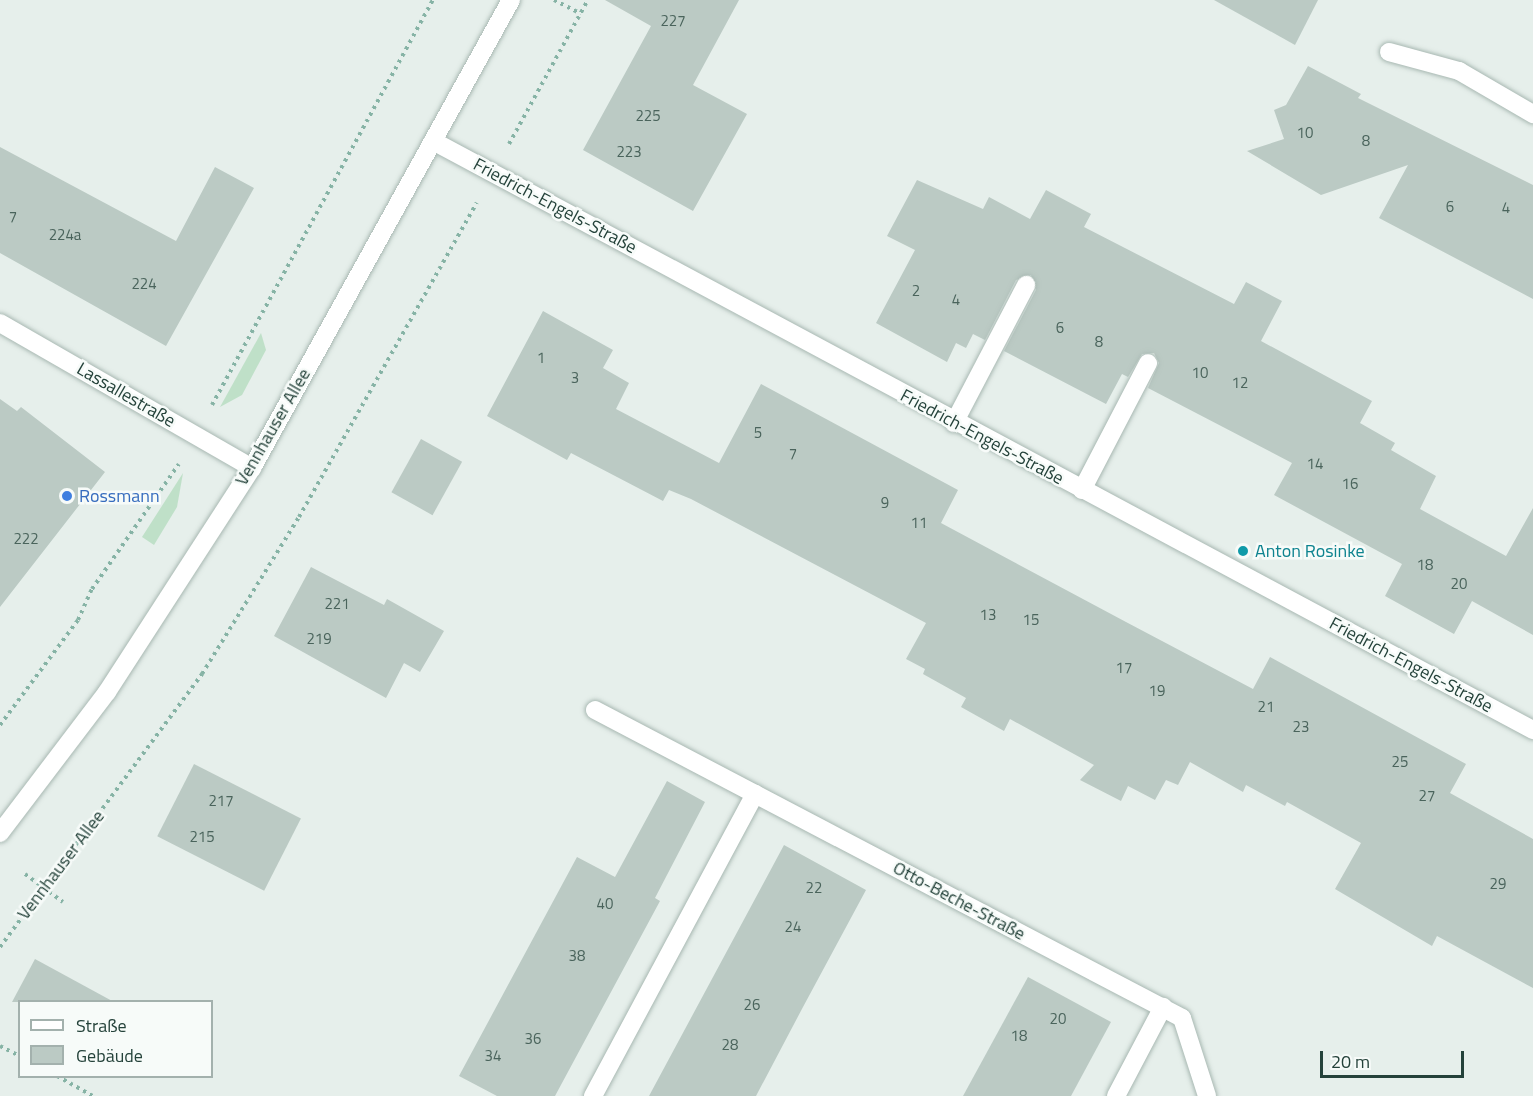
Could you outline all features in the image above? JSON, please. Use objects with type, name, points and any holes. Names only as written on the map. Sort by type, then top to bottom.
[{"type":"street","name":"Vennhauser Allee","points":[[0,833],[108,692],[252,468],[512,0]]},
{"type":"street","points":[[1389,52],[1459,71],[1533,114]]},
{"type":"street","name":"Friedrich-Engels-Straße","points":[[433,141],[954,423],[1533,730]]},
{"type":"street","points":[[954,423],[1026,285]]},
{"type":"street","name":"Lassallestraße","points":[[0,323],[252,468]]},
{"type":"street","points":[[1082,490],[1148,363]]},
{"type":"street","name":"Otto-Beche-Straße","points":[[595,710],[1182,1018],[1207,1096]]},
{"type":"street","points":[[593,1096],[755,794]]},
{"type":"street","points":[[1116,1096],[1163,1007]]},
{"type":"path","points":[[0,725],[78,620],[92,589],[159,498],[433,0]]},
{"type":"path","points":[[554,0],[581,14]]},
{"type":"path","points":[[506,150],[588,0]]},
{"type":"path","name":"Vennhauser Allee","points":[[0,947],[202,674],[299,517],[479,200]]},
{"type":"path","points":[[25,873],[63,902]]},
{"type":"path","points":[[0,1046],[18,1055]]},
{"type":"path","points":[[59,1078],[93,1096]]},
{"type":"green space","points":[[261,333],[266,350],[242,395],[220,407]]},
{"type":"green space","points":[[183,473],[177,507],[154,545],[142,537]]},
{"type":"building","points":[[605,0],[739,0],[693,85],[747,114],[693,211],[583,150],[651,26]]},
{"type":"building","points":[[1214,0],[1318,0],[1295,45]]},
{"type":"building","points":[[1308,66],[1361,94],[1358,98],[1533,185],[1533,299],[1379,218],[1408,165],[1321,195],[1247,151],[1284,139],[1274,110],[1286,105]]},
{"type":"building","points":[[0,147],[176,241],[215,167],[254,188],[166,346],[0,253]]},
{"type":"building","points":[[917,180],[983,209],[989,197],[1030,219],[1046,190],[1091,214],[1084,227],[1234,304],[1246,282],[1282,301],[1261,341],[1372,401],[1360,423],[1395,443],[1391,450],[1436,476],[1420,509],[1506,556],[1533,508],[1533,635],[1472,601],[1454,634],[1385,596],[1402,564],[1274,495],[1292,463],[1148,388],[1159,363],[1154,353],[1142,354],[1128,377],[1122,374],[1106,404],[1004,351],[1036,290],[1031,275],[1016,280],[985,340],[973,334],[966,348],[956,343],[947,362],[876,323],[915,250],[887,236]]},
{"type":"building","points":[[543,311],[613,350],[603,368],[629,383],[616,409],[719,463],[761,384],[958,490],[941,523],[1253,689],[1270,657],[1466,764],[1450,793],[1533,839],[1533,988],[1437,936],[1432,946],[1335,889],[1361,843],[1287,802],[1285,806],[1246,785],[1243,792],[1190,762],[1178,785],[1166,780],[1155,800],[1128,786],[1121,801],[1080,780],[1094,765],[1010,719],[1004,731],[961,707],[966,698],[923,674],[925,669],[906,659],[926,623],[691,499],[669,490],[663,501],[571,453],[567,460],[487,416]]},
{"type":"building","points":[[0,399],[17,411],[21,407],[105,472],[0,607]]},
{"type":"building","points":[[421,439],[462,462],[433,515],[391,492]]},
{"type":"building","points":[[311,567],[384,605],[387,599],[444,631],[420,672],[404,663],[386,698],[274,636]]},
{"type":"building","points":[[194,764],[301,818],[264,891],[157,836]]},
{"type":"building","points":[[667,781],[705,802],[655,898],[660,901],[555,1096],[497,1096],[459,1076],[577,857],[615,877]]},
{"type":"building","points":[[784,845],[866,890],[756,1096],[649,1096]]},
{"type":"building","points":[[35,959],[110,1000],[18,1000],[18,1002],[12,1002]]},
{"type":"building","points":[[1028,977],[1111,1022],[1071,1096],[963,1096]]},
{"type":"place","name":"Rossmann","points":[[67,496]]},
{"type":"place","name":"Anton Rosinke","points":[[1243,551]]}]
